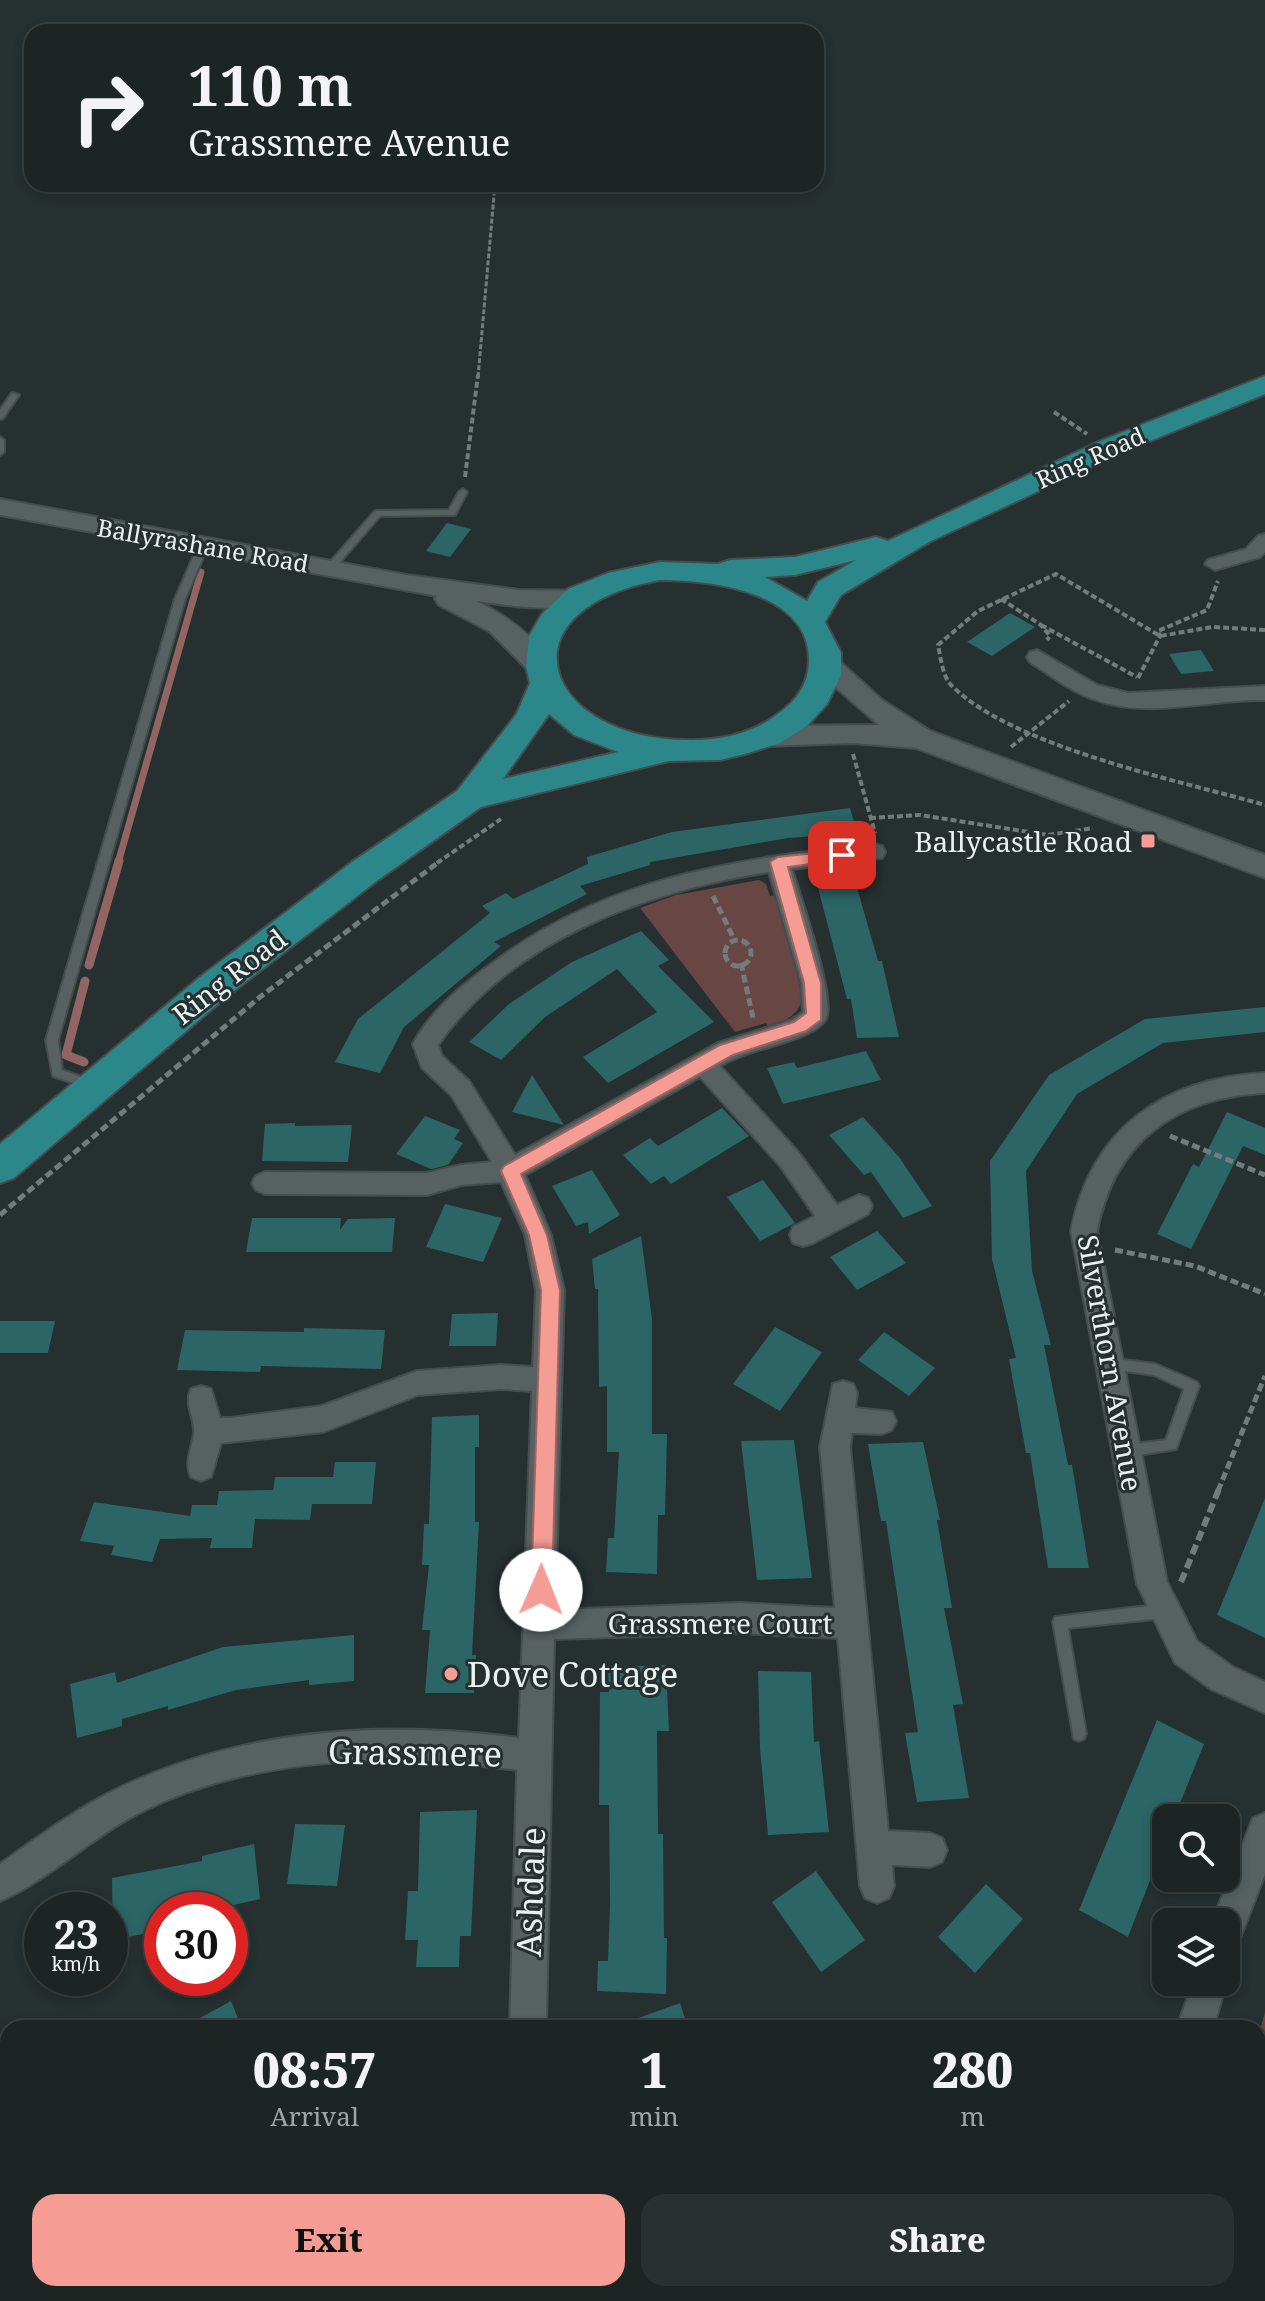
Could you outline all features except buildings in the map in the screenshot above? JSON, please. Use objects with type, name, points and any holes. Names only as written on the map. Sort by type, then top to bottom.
[{"type":"main road","name":"Ring Road","points":[[811,620],[829,589],[918,536],[1108,448],[1265,384]]},
{"type":"main road","name":"Ballyrashane Road","points":[[0,507],[406,583],[519,598],[578,597]]},
{"type":"main road","name":"Ring Road","points":[[701,571],[795,566],[918,536]]},
{"type":"main road","points":[[660,571],[701,571],[748,580],[787,599],[811,620],[823,639],[828,666],[816,698],[791,723],[766,736],[729,748],[688,752],[633,746],[590,729],[567,714],[541,675],[541,641],[550,623],[578,597],[617,579],[660,571]]},
{"type":"main road","name":"Ballyrashane Road","points":[[406,583],[502,624],[526,646],[541,675]]},
{"type":"main road","points":[[828,666],[872,707],[919,738],[1264,863]]},
{"type":"main road","name":"Ring Road","points":[[0,1167],[94,1086],[289,929],[469,799],[531,718],[541,675]]},
{"type":"main road","points":[[766,736],[852,733],[919,738]]},
{"type":"main road","name":"Ring Road","points":[[469,799],[614,763],[688,752]]},
{"type":"street","points":[[1215,564],[1253,553],[1265,540]]},
{"type":"street","points":[[1037,657],[1085,687],[1108,697],[1173,700],[1233,692],[1265,693]]},
{"type":"street","name":"Grassmere","points":[[0,1884],[53,1846],[130,1800],[219,1767],[274,1754],[327,1749],[488,1748],[535,1756],[550,1290],[538,1235],[496,1141],[460,1088],[431,1061],[425,1044],[453,1011],[540,940],[594,909],[642,890],[702,875],[778,862],[874,852]]},
{"type":"street","points":[[265,1183],[427,1184],[461,1175],[510,1171],[703,1064],[758,1039],[800,1027],[815,1016],[813,983],[778,862]]},
{"type":"street","points":[[703,1064],[790,1160],[833,1220]]},
{"type":"street","name":"Silverthorn Avenue","points":[[1265,1083],[1210,1091],[1168,1108],[1129,1134],[1104,1163],[1086,1205],[1086,1244],[1152,1584],[1186,1652],[1222,1678],[1265,1698]]},
{"type":"street","points":[[803,1235],[859,1206]]},
{"type":"street","points":[[209,1430],[230,1431],[323,1419],[417,1383],[501,1377],[546,1380]]},
{"type":"street","points":[[201,1398],[209,1430],[201,1468]]},
{"type":"street","name":"Grassmere Court","points":[[877,1886],[835,1447],[841,1407],[882,1421]]},
{"type":"street","name":"Grassmere Court","points":[[540,1625],[740,1618],[852,1624]]},
{"type":"street","name":"Ashdale","points":[[528,2020],[527,1963],[535,1756]]},
{"type":"street","points":[[1235,1908],[1265,1830]]},
{"type":"street","points":[[873,1847],[930,1850]]},
{"type":"street","points":[[1198,2020],[1205,1996]]},
{"type":"lane","points":[[0,416],[15,395]]},
{"type":"lane","points":[[0,440],[0,452]]},
{"type":"lane","points":[[330,568],[378,513],[452,513],[463,492]]},
{"type":"lane","points":[[94,1086],[57,1073],[52,1040],[180,599],[203,546]]},
{"type":"lane","points":[[1109,1364],[1155,1370],[1192,1386],[1171,1445],[1126,1451]]},
{"type":"lane","points":[[1079,1734],[1060,1622],[1164,1611]]},
{"type":"path","points":[[463,492],[478,375],[494,192]]},
{"type":"path","points":[[1054,412],[1108,448]]},
{"type":"path","points":[[1138,677],[1160,636],[1158,631],[1207,610],[1218,579],[1215,564]]},
{"type":"path","points":[[1001,599],[1173,700]]},
{"type":"path","points":[[1037,657],[1050,636],[1041,625]]},
{"type":"path","points":[[1030,733],[1085,687]]},
{"type":"path","points":[[865,749],[852,748],[870,818],[880,841],[874,852]]},
{"type":"path","points":[[870,818],[918,815],[1028,836],[1065,836],[1097,827],[1082,821]]},
{"type":"path","points":[[0,1215],[260,997],[404,886],[505,816]]},
{"type":"path","points":[[702,875],[735,941]]},
{"type":"path","points":[[735,941],[750,946],[753,953],[750,960],[731,962],[723,954],[727,945],[735,941]]},
{"type":"path","points":[[741,963],[758,1039]]},
{"type":"path","points":[[1143,1125],[1265,1175]]},
{"type":"path","points":[[1086,1244],[1195,1266],[1265,1294]]},
{"type":"path","points":[[1164,1611],[1184,1577],[1265,1376]]},
{"type":"shaded area","points":[[759,880],[766,884],[770,896],[780,895],[802,997],[798,1009],[785,1020],[768,1027],[766,1023],[735,1032],[640,908],[676,895]]},
{"type":"waterway","points":[[118,863],[201,572]]},
{"type":"waterway","points":[[89,965],[119,861]]},
{"type":"waterway","points":[[84,1062],[66,1055],[85,981]]},
{"type":"place","name":"Ballycastle Road","points":[[1148,841]]},
{"type":"place","name":"Dove Cottage","points":[[451,1674]]},
{"type":"route","points":[[541,1590],[550,1290],[538,1235],[516,1191],[510,1171],[620,1113],[727,1050],[800,1027],[815,1016],[813,983],[778,862],[842,855]]}]
